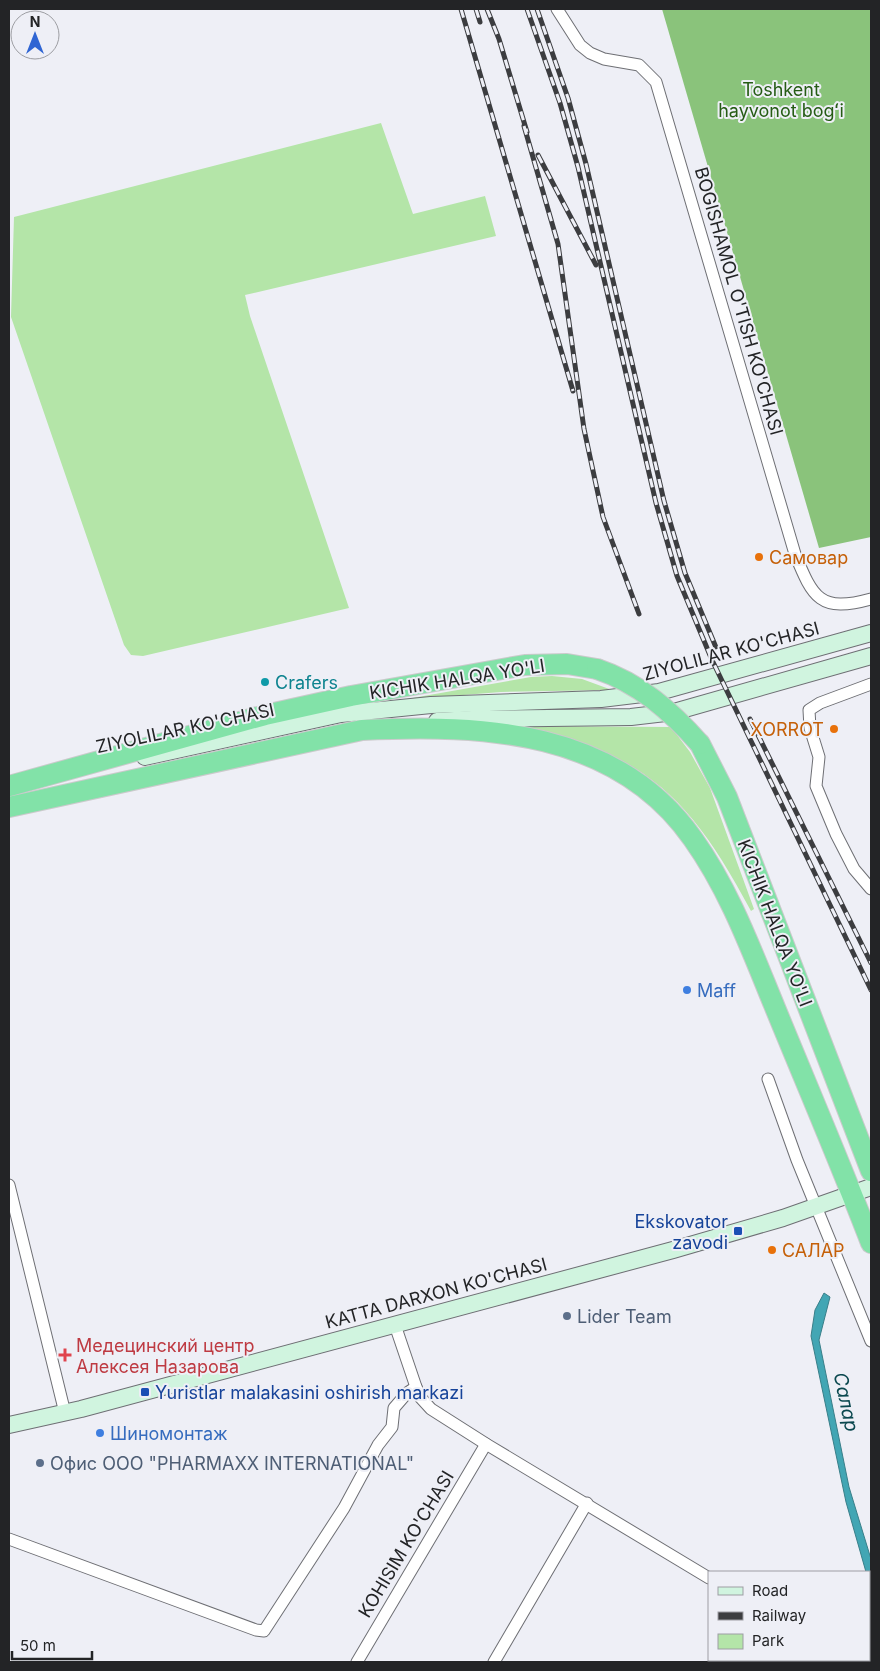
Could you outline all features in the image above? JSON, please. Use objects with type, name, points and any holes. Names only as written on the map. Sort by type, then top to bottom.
[{"type":"highway","name":"KICHIK HALQA YO'LI","points":[[9,787],[265,716],[351,696],[525,665],[567,664],[597,669],[620,678],[645,693],[668,711],[700,744],[727,797],[871,1171]]},
{"type":"highway","name":"KICHIK HALQA YO'LI","points":[[9,807],[362,730],[422,728],[508,733],[542,740],[615,768],[642,785],[661,802],[693,838],[734,908],[862,1190],[871,1243]]},
{"type":"main road","name":"ZIYOLILAR KO'CHASI","points":[[9,787],[341,714],[476,702],[601,699],[659,692],[871,633]]},
{"type":"main road","points":[[362,730],[472,718],[606,718],[674,712],[871,656]]},
{"type":"main road","name":"KATTA DARXON KO'CHASI","points":[[9,1425],[65,1413],[682,1247],[783,1218],[862,1190]]},
{"type":"street","name":"BOGISHAMOL O'TISH KO'CHASI","points":[[557,9],[580,45],[590,53],[604,59],[639,65],[656,82],[794,554],[808,588],[826,602],[845,605],[871,599]]},
{"type":"street","points":[[871,684],[820,703],[809,710],[810,728],[818,757],[816,786],[836,834],[854,869],[871,889]]},
{"type":"street","points":[[768,1079],[797,1160],[871,1341]]},
{"type":"street","points":[[9,1185],[11,1209],[65,1413]]},
{"type":"street","points":[[395,1325],[420,1397],[431,1409],[708,1577]]},
{"type":"street","points":[[9,1539],[256,1630],[264,1631],[344,1508],[378,1445],[392,1427],[394,1408],[407,1393],[416,1387]]},
{"type":"street","name":"KOHISIM KO'CHASI","points":[[357,1662],[486,1444]]},
{"type":"street","points":[[494,1662],[587,1503]]},
{"type":"green space","name":"Toshkent hayvonot bogʻi","points":[[662,9],[871,9],[871,537],[819,548]]},
{"type":"green space","points":[[381,123],[413,214],[485,196],[496,236],[245,295],[250,316],[349,608],[143,656],[131,655],[124,645],[11,317],[14,217]]},
{"type":"green space","points":[[552,676],[582,679],[612,690],[501,692],[401,700],[531,677]]},
{"type":"green space","points":[[519,727],[671,727],[690,752],[710,788],[754,909],[751,911],[729,872],[685,810],[660,787],[633,767],[601,751],[563,738]]},
{"type":"water","name":"Салар","points":[[824,1293],[830,1297],[819,1340],[849,1487],[871,1559],[870,1618],[870,1571],[866,1571],[846,1502],[811,1336],[815,1310]]},
{"type":"railway","points":[[461,9],[573,391]]},
{"type":"railway","points":[[476,9],[480,22]]},
{"type":"railway","points":[[487,9],[499,39],[527,132]]},
{"type":"railway","points":[[527,9],[560,103],[578,167],[656,503],[677,576],[712,660],[871,990]]},
{"type":"railway","points":[[537,9],[568,98],[586,164],[664,501],[685,573],[720,657]]},
{"type":"railway","points":[[524,126],[558,244],[584,429],[603,517],[639,614]]},
{"type":"railway","points":[[538,155],[596,265]]},
{"type":"railway","points":[[750,719],[871,963]]},
{"type":"place","name":"Самовар","points":[[759,557]]},
{"type":"place","name":"Crafers","points":[[265,682]]},
{"type":"place","name":"XORROT","points":[[834,729]]},
{"type":"place","name":"Maff","points":[[687,990]]},
{"type":"place","name":"Ekskovator zavodi","points":[[738,1231]]},
{"type":"place","name":"САЛАР","points":[[772,1250]]},
{"type":"place","name":"Lider Team","points":[[567,1316]]},
{"type":"place","name":"Медецинский центр Алексея Назарова","points":[[65,1355]]},
{"type":"place","name":"Yuristlar malakasini oshirish markazi","points":[[145,1392]]},
{"type":"place","name":"Шиномонтаж","points":[[100,1433]]},
{"type":"place","name":"Офис ООО \"PHARMAXX INTERNATIONAL\"","points":[[40,1463]]}]
